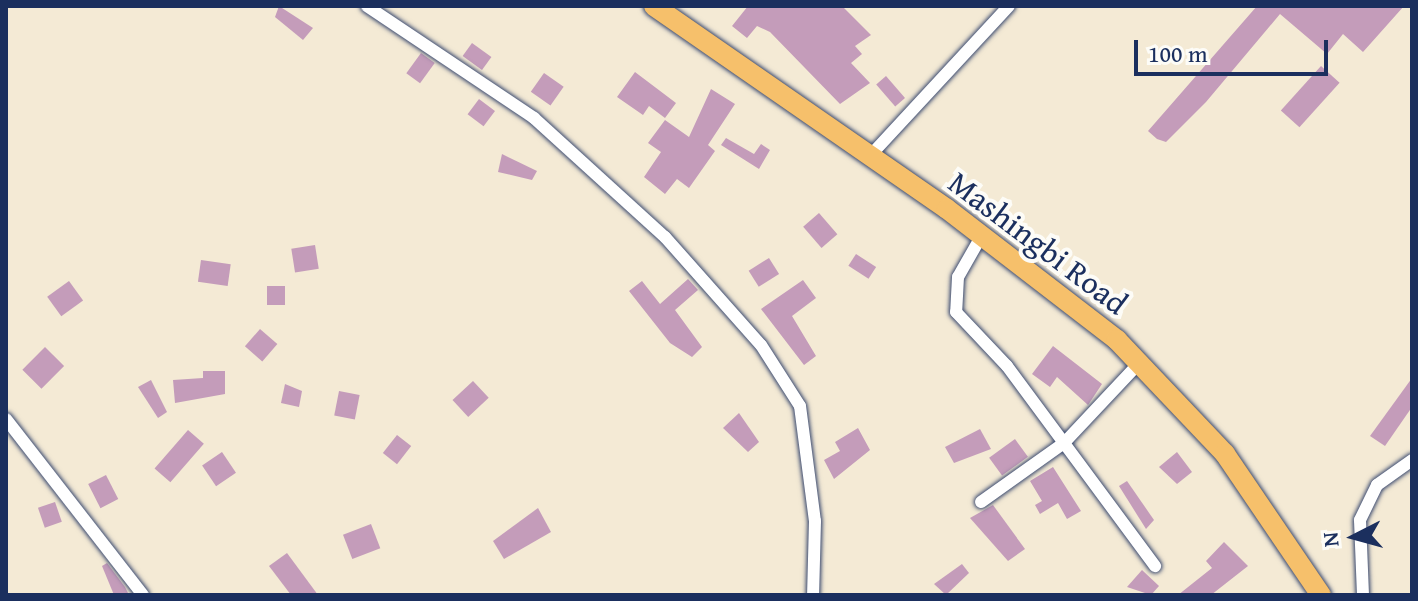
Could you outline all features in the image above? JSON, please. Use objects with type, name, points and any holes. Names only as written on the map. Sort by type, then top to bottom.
[{"type":"main road","name":"Mashingbi Road","points":[[654,6],[982,235],[1140,362],[1252,488],[1321,595]]},
{"type":"street","points":[[367,6],[534,118],[676,247],[761,345],[802,415],[815,521],[813,595]]},
{"type":"street","points":[[869,157],[1009,6]]},
{"type":"street","points":[[982,235],[958,277],[956,312],[1064,443],[1155,566]]},
{"type":"street","points":[[981,502],[1064,443],[1140,362]]},
{"type":"street","points":[[6,419],[143,595]]},
{"type":"street","points":[[1363,595],[1360,520],[1377,485],[1412,460]]},
{"type":"building","points":[[279,6],[313,28],[303,40],[275,17]]},
{"type":"building","points":[[748,6],[842,6],[871,35],[855,46],[862,54],[851,63],[870,83],[840,104],[770,32],[757,26],[747,38],[732,26]]},
{"type":"building","points":[[1257,6],[1404,6],[1363,52],[1343,34],[1327,54],[1280,14],[1206,102],[1166,142],[1157,139],[1148,131]]},
{"type":"building","points":[[472,43],[491,57],[482,70],[463,56]]},
{"type":"building","points":[[421,53],[435,63],[420,83],[406,73]]},
{"type":"building","points":[[1321,66],[1340,83],[1299,127],[1281,111]]},
{"type":"building","points":[[635,72],[676,103],[665,118],[649,106],[643,115],[617,97]]},
{"type":"building","points":[[544,73],[564,87],[550,106],[531,92]]},
{"type":"building","points":[[886,76],[905,98],[895,106],[876,85]]},
{"type":"building","points":[[711,89],[735,104],[708,145],[715,151],[689,188],[677,179],[665,194],[644,177],[661,152],[648,143],[665,120],[689,137]]},
{"type":"building","points":[[479,99],[495,111],[484,126],[468,114]]},
{"type":"building","points":[[726,138],[754,154],[761,144],[770,150],[759,169],[721,145]]},
{"type":"building","points":[[502,154],[537,171],[532,180],[498,172]]},
{"type":"building","points":[[819,213],[837,234],[822,248],[803,227]]},
{"type":"building","points":[[315,245],[319,269],[295,272],[291,249]]},
{"type":"building","points":[[856,254],[876,267],[869,279],[848,266]]},
{"type":"building","points":[[769,258],[779,274],[759,287],[749,271]]},
{"type":"building","points":[[201,260],[231,264],[228,286],[198,282]]},
{"type":"building","points":[[688,279],[698,290],[675,310],[702,347],[692,357],[670,343],[629,291],[642,281],[660,304]]},
{"type":"building","points":[[803,280],[816,298],[792,316],[816,356],[804,365],[761,309]]},
{"type":"building","points":[[69,281],[83,300],[61,316],[47,297]]},
{"type":"building","points":[[267,286],[285,286],[285,305],[267,305]]},
{"type":"building","points":[[260,329],[277,344],[262,361],[245,346]]},
{"type":"building","points":[[1053,346],[1102,384],[1088,405],[1057,377],[1050,387],[1032,374]]},
{"type":"building","points":[[45,347],[64,366],[41,389],[22,370]]},
{"type":"building","points":[[203,371],[225,371],[225,394],[175,403],[173,380],[203,378]]},
{"type":"building","points":[[1412,378],[1412,407],[1385,446],[1370,436]]},
{"type":"building","points":[[151,380],[167,412],[158,418],[138,387]]},
{"type":"building","points":[[473,381],[489,398],[468,417],[453,400]]},
{"type":"building","points":[[285,384],[302,391],[299,407],[281,403]]},
{"type":"building","points":[[339,391],[360,395],[355,420],[334,416]]},
{"type":"building","points":[[739,413],[759,442],[748,452],[723,428]]},
{"type":"building","points":[[858,428],[870,450],[834,479],[824,460],[840,451],[835,442]]},
{"type":"building","points":[[980,429],[991,449],[954,463],[945,447]]},
{"type":"building","points":[[188,430],[204,444],[170,482],[155,468]]},
{"type":"building","points":[[397,435],[411,446],[397,464],[383,453]]},
{"type":"building","points":[[1015,439],[1028,457],[1002,476],[989,458]]},
{"type":"building","points":[[222,452],[236,473],[216,486],[202,465]]},
{"type":"building","points":[[1177,452],[1192,472],[1177,484],[1159,467]]},
{"type":"building","points":[[1053,467],[1081,511],[1067,519],[1058,503],[1040,514],[1035,505],[1042,501],[1030,481]]},
{"type":"building","points":[[106,475],[118,499],[100,508],[88,484]]},
{"type":"building","points":[[1127,481],[1154,520],[1146,529],[1119,486]]},
{"type":"building","points":[[55,502],[62,522],[45,528],[38,508]]},
{"type":"building","points":[[993,505],[1025,549],[1008,561],[970,518]]},
{"type":"building","points":[[538,508],[551,532],[504,559],[493,541]]},
{"type":"building","points":[[371,524],[380,548],[352,559],[343,535]]},
{"type":"building","points":[[1224,542],[1248,566],[1211,595],[1178,595],[1212,568],[1206,561]]},
{"type":"building","points":[[287,553],[318,595],[291,595],[269,566]]},
{"type":"building","points":[[107,563],[129,595],[114,595],[102,566]]},
{"type":"building","points":[[962,564],[969,573],[946,595],[934,584]]},
{"type":"building","points":[[1142,570],[1159,586],[1151,595],[1127,587]]}]
